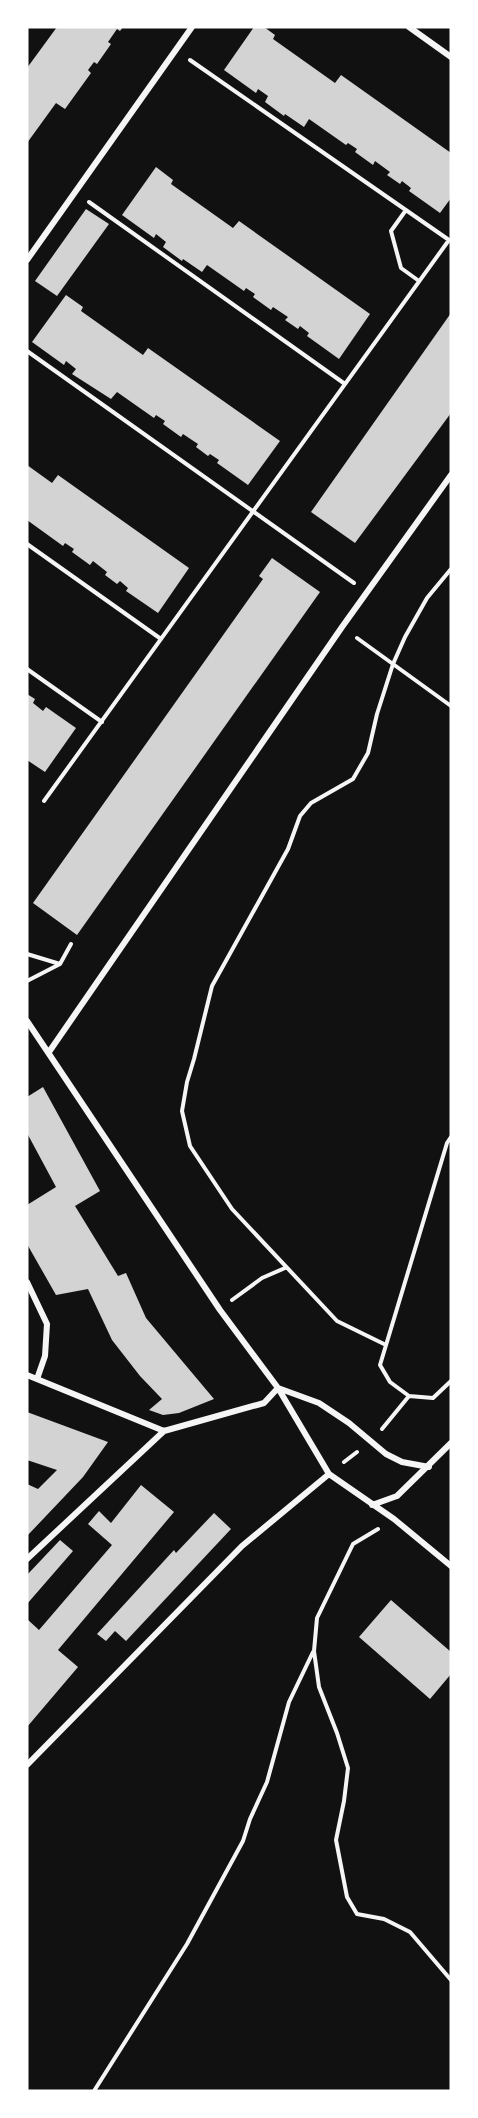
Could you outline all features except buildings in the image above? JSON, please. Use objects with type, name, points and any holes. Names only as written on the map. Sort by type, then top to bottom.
[{"type":"street","points":[[27,260],[192,27]]},
{"type":"street","points":[[409,27],[451,57]]},
{"type":"street","points":[[49,1052],[342,627],[451,474]]},
{"type":"street","points":[[27,1021],[220,1310],[278,1388],[329,1474],[394,1519],[451,1566]]},
{"type":"street","points":[[27,1282],[47,1324],[45,1356],[37,1379]]},
{"type":"street","points":[[27,1375],[164,1431]]},
{"type":"street","points":[[27,1559],[164,1431],[264,1403],[278,1388]]},
{"type":"street","points":[[278,1388],[319,1403],[386,1454],[402,1462],[429,1467]]},
{"type":"street","points":[[372,1505],[397,1496],[451,1443]]},
{"type":"street","points":[[27,1765],[242,1546],[329,1474]]},
{"type":"path","points":[[44,801],[450,240],[186,57]]},
{"type":"path","points":[[86,200],[345,384]]},
{"type":"path","points":[[406,210],[391,231],[401,268],[419,281]]},
{"type":"path","points":[[27,351],[367,592]]},
{"type":"path","points":[[27,543],[161,639]]},
{"type":"path","points":[[386,1346],[337,1321],[232,1209],[190,1146],[182,1111],[212,986],[288,849],[300,816],[311,803],[354,779],[368,753],[377,714],[393,664],[405,637],[427,598],[451,569]]},
{"type":"path","points":[[342,627],[451,706]]},
{"type":"path","points":[[27,669],[102,722]]},
{"type":"path","points":[[27,981],[60,964],[71,944]]},
{"type":"path","points":[[27,954],[60,964]]},
{"type":"path","points":[[451,1137],[447,1143],[380,1365],[390,1382],[409,1396],[433,1398],[451,1381]]},
{"type":"path","points":[[220,1310],[262,1278],[285,1268]]},
{"type":"path","points":[[329,1474],[371,1441],[409,1396]]},
{"type":"path","points":[[394,1519],[353,1544],[317,1618],[314,1651],[318,1687],[337,1733],[348,1768],[336,1840],[347,1897],[357,1914],[384,1919],[410,1932],[451,1980]]},
{"type":"path","points":[[94,2091],[187,1944],[243,1841],[250,1819],[267,1782],[289,1702],[314,1651]]}]
